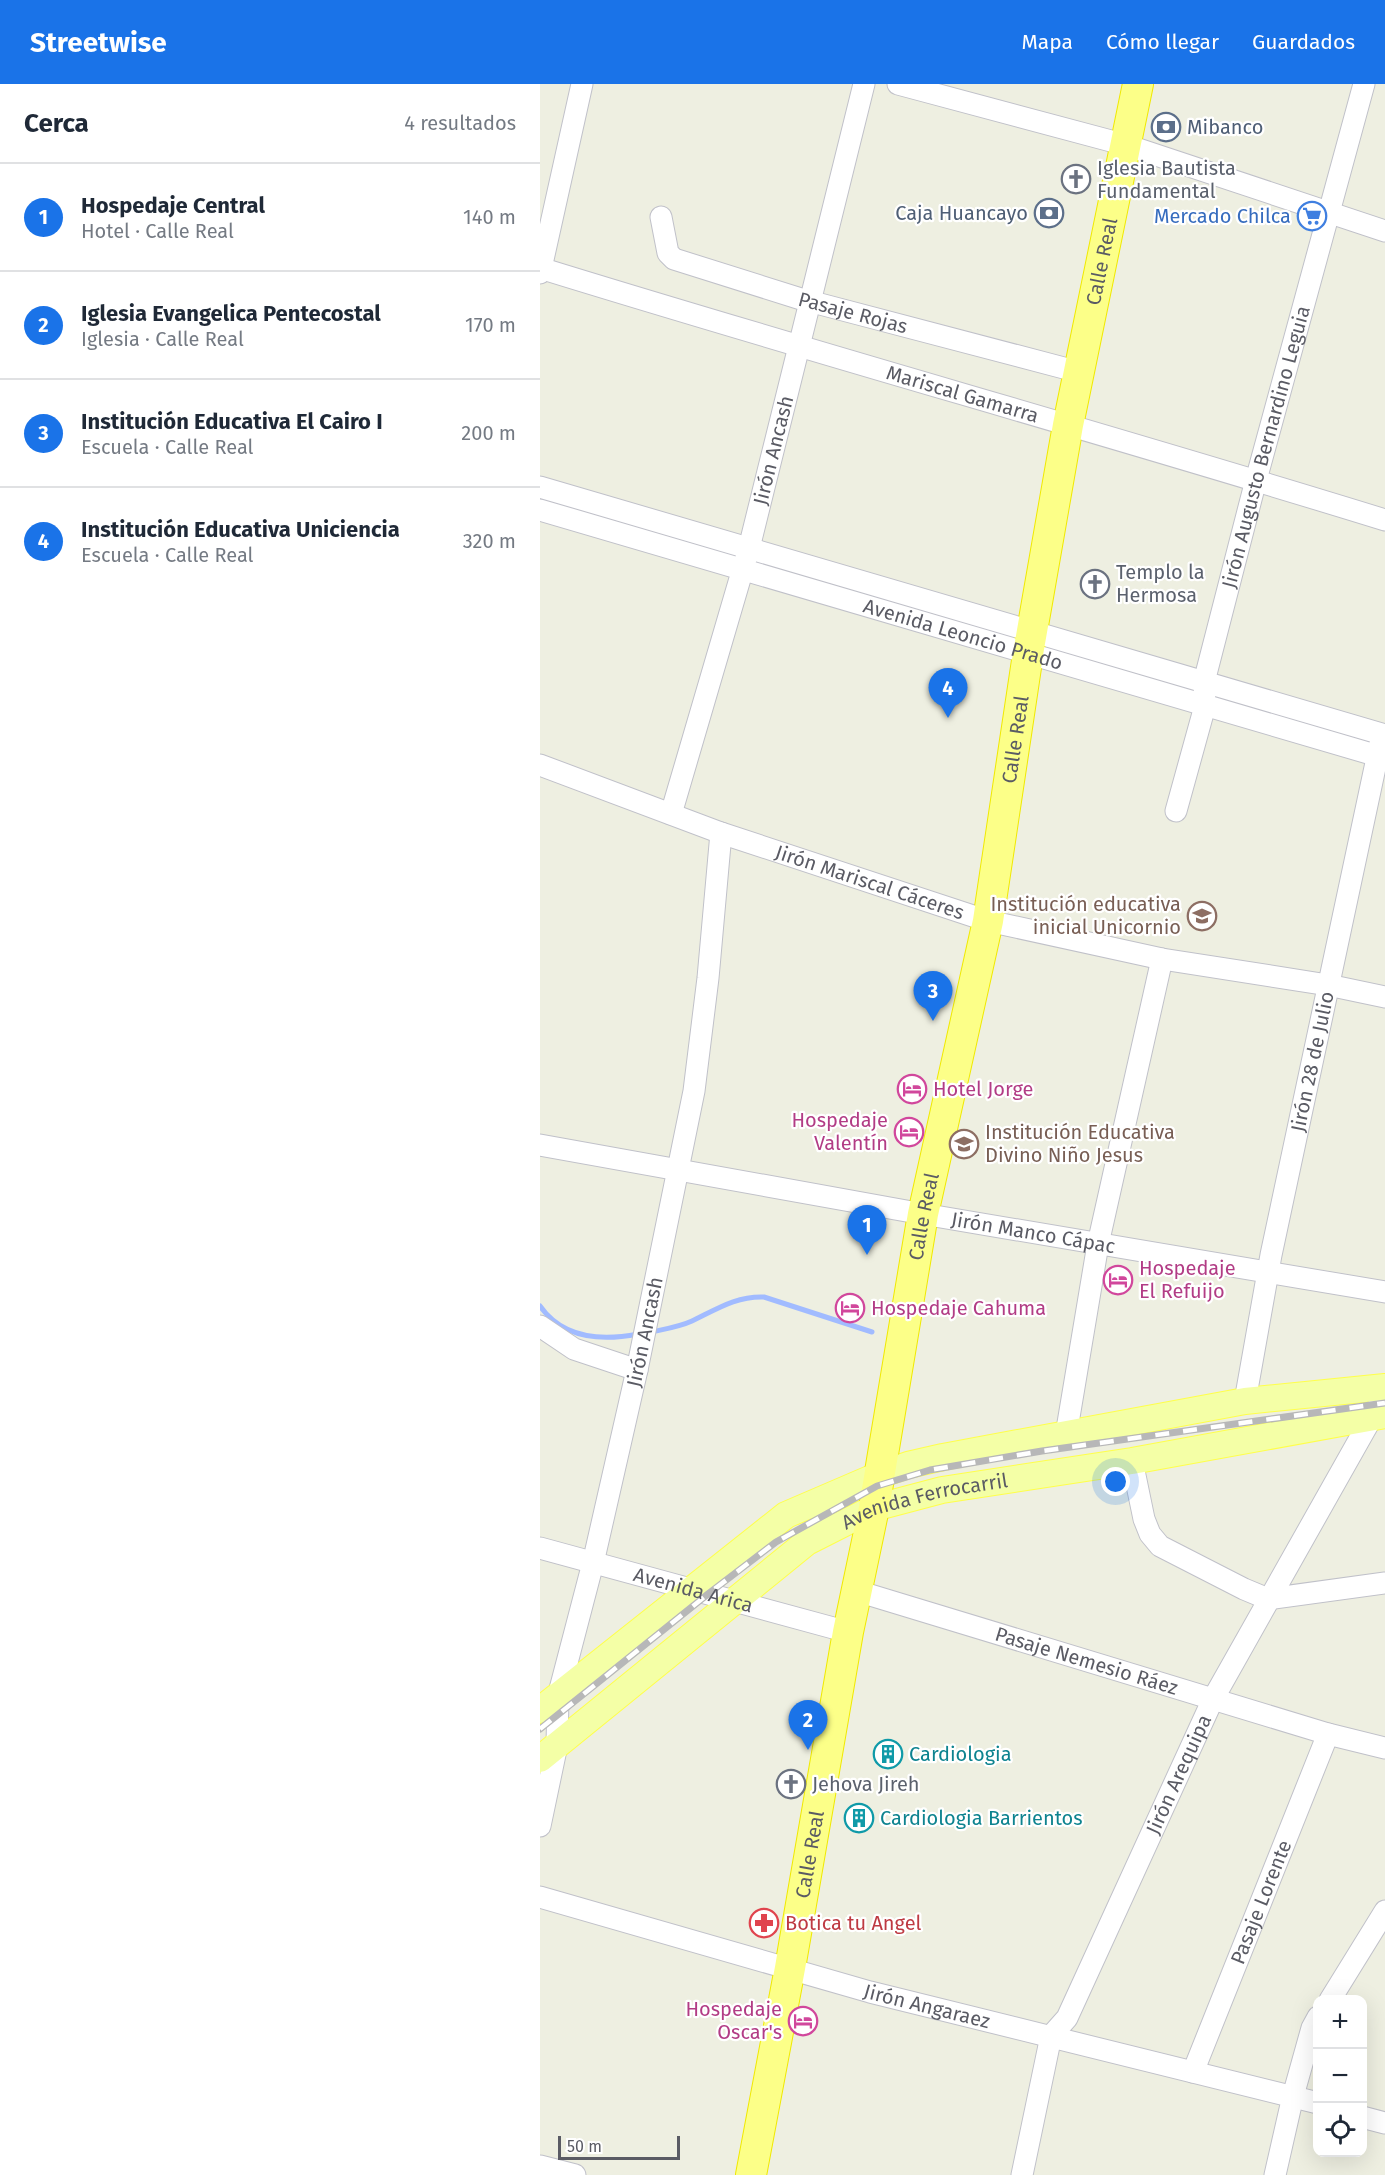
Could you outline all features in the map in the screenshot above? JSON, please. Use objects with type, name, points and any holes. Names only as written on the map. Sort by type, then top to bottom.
[{"type":"highway","name":"Calle Real","points":[[751,2175],[790,1968],[848,1632],[874,1508],[923,1214],[988,921],[1030,643],[1068,425],[1138,84]]},
{"type":"main road","name":"Avenida Ferrocarril","points":[[546,1700],[786,1515],[879,1475],[943,1457],[1245,1401],[1385,1387]]},
{"type":"main road","name":"Avenida Ferrocarril","points":[[549,1752],[807,1542],[874,1508],[942,1490],[1132,1461],[1379,1417]]},
{"type":"street","points":[[540,270],[582,84]]},
{"type":"street","name":"Jirón Ancash","points":[[671,814],[749,548],[864,84]]},
{"type":"street","points":[[898,84],[1126,145],[1328,214],[1385,231]]},
{"type":"street","name":"Jirón Augusto Bernardino Leguia","points":[[1176,811],[1205,706],[1204,682],[1256,480],[1364,84]]},
{"type":"street","name":"Pasaje Rojas","points":[[661,217],[668,253],[674,259],[811,302],[1079,372]]},
{"type":"street","name":"Mariscal Gamarra","points":[[540,270],[1385,520]]},
{"type":"street","name":"Avenida Leoncio Prado","points":[[540,487],[749,548],[1030,643],[1205,706],[1381,757]]},
{"type":"street","name":"Avenida Leoncio Prado","points":[[540,510],[743,569],[1030,643],[1204,682],[1384,731]]},
{"type":"street","name":"Jirón 28 de Julio","points":[[1245,1401],[1267,1272],[1328,985],[1381,757],[1384,731]]},
{"type":"street","name":"Jirón Mariscal Cáceres","points":[[540,765],[721,833],[988,921],[1162,959],[1328,985],[1385,997]]},
{"type":"street","name":"Jirón Ancash","points":[[540,1826],[549,1752],[546,1700],[593,1563],[637,1370],[694,1091],[708,978],[721,833]]},
{"type":"street","points":[[1066,1435],[1098,1244],[1162,959]]},
{"type":"street","name":"Jirón Manco Cápac","points":[[540,1145],[923,1214],[1385,1292]]},
{"type":"street","points":[[540,1326],[574,1349],[637,1370]]},
{"type":"street","name":"Jirón Arequipa","points":[[1022,2175],[1051,2036],[1067,2018],[1214,1699],[1268,1599],[1379,1417],[1385,1394]]},
{"type":"street","points":[[1132,1461],[1144,1519],[1150,1534],[1161,1546],[1268,1599],[1385,1583]]},
{"type":"street","name":"Avenida Arica","points":[[540,1548],[848,1632]]},
{"type":"street","name":"Pasaje Nemesio Ráez","points":[[856,1591],[1328,1734],[1385,1748]]},
{"type":"street","name":"Pasaje Lorente","points":[[1193,2072],[1328,1734]]},
{"type":"street","name":"Jirón Angaraez","points":[[540,1896],[870,1992],[1313,2102]]},
{"type":"street","points":[[1333,1995],[1385,1911]]},
{"type":"street","points":[[1275,2175],[1293,2096],[1313,2026]]},
{"type":"street","points":[[1367,2118],[1385,2123]]},
{"type":"street","points":[[540,2166],[575,2175]]},
{"type":"waterway","points":[[651,1332],[687,1323],[736,1301],[754,1297],[764,1297],[872,1332]]},
{"type":"waterway","points":[[540,1306],[560,1325],[584,1335],[611,1337],[638,1334]]},
{"type":"railway","points":[[540,1729],[776,1542],[877,1486],[930,1470],[1042,1451],[1385,1403]]},
{"type":"place","name":"Mibanco","points":[[1166,127]]},
{"type":"place","name":"Iglesia Bautista Fundamental","points":[[1076,179]]},
{"type":"place","name":"Caja Huancayo","points":[[1049,213]]},
{"type":"place","name":"Mercado Chilca","points":[[1312,216]]},
{"type":"place","name":"Templo la Hermosa","points":[[1095,584]]},
{"type":"place","name":"Institución Educativa Uniciencia","points":[[948,718]]},
{"type":"place","name":"Institución educativa inicial Unicornio","points":[[1202,916]]},
{"type":"place","name":"Institución Educativa El Cairo I","points":[[933,1021]]},
{"type":"place","name":"Hotel Jorge","points":[[912,1089]]},
{"type":"place","name":"Hospedaje Valentín","points":[[909,1132]]},
{"type":"place","name":"Institución Educativa Divino Niño Jesus","points":[[964,1144]]},
{"type":"place","name":"Hospedaje Central","points":[[867,1255]]},
{"type":"place","name":"Hospedaje El Refuijo","points":[[1118,1280]]},
{"type":"place","name":"Hospedaje Cahuma","points":[[850,1308]]},
{"type":"place","name":"Iglesia Evangelica Pentecostal","points":[[808,1750]]},
{"type":"place","name":"Cardiologia","points":[[888,1754]]},
{"type":"place","name":"Jehova Jireh","points":[[791,1784]]},
{"type":"place","name":"Cardiologia Barrientos","points":[[859,1818]]},
{"type":"place","name":"Botica tu Angel","points":[[764,1923]]},
{"type":"place","name":"Hospedaje Oscar's","points":[[803,2021]]}]
